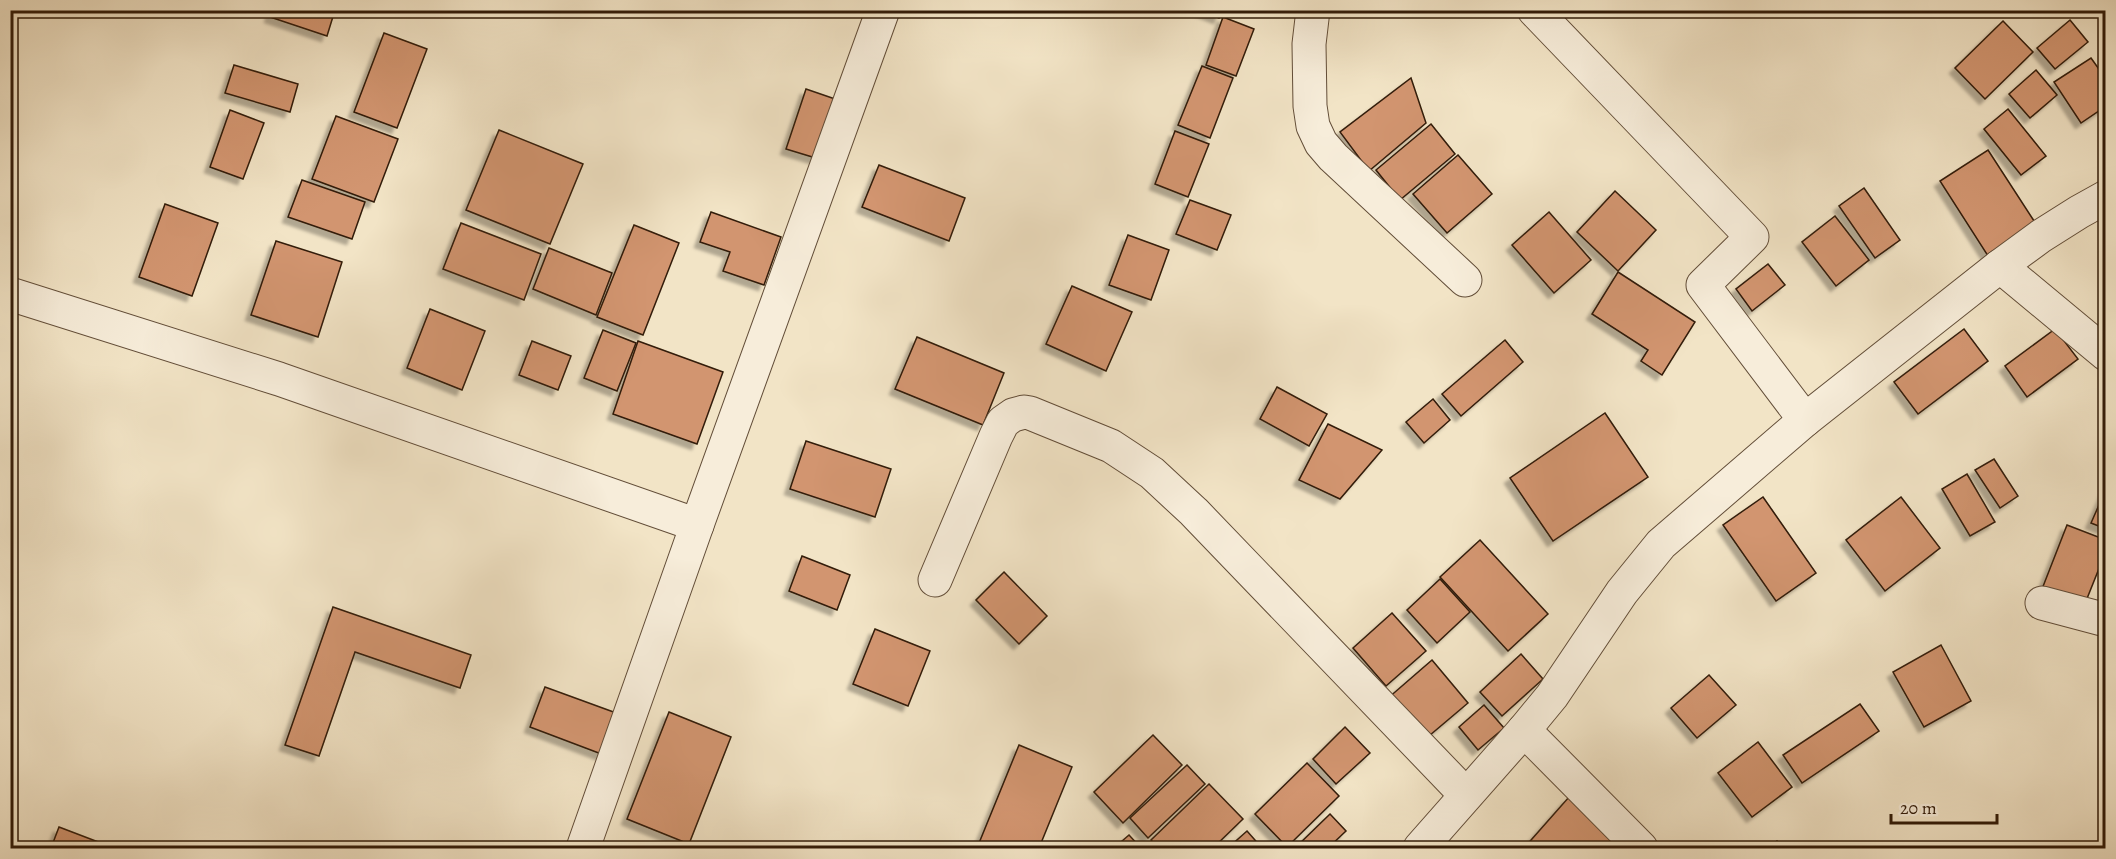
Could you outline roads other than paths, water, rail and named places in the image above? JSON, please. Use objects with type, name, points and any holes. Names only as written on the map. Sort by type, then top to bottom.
[{"type":"street","points":[[583,849],[883,10]]},
{"type":"street","points":[[1313,10],[1309,44],[1310,106],[1314,126],[1321,143],[1333,157],[1465,280]]},
{"type":"street","points":[[1534,10],[1752,237],[1702,285],[1722,308],[1805,420]]},
{"type":"street","points":[[1420,849],[1552,696],[1622,592],[1661,544],[1805,420],[2000,266],[2069,218],[2106,197]]},
{"type":"street","points":[[2000,266],[2106,354]]},
{"type":"street","points":[[10,294],[279,379],[697,525]]},
{"type":"street","points":[[935,580],[1004,422],[1013,415],[1024,412],[1057,424],[1111,446],[1152,473],[1194,512],[1466,795]]},
{"type":"street","points":[[2042,603],[2106,620]]},
{"type":"street","points":[[1524,730],[1641,849]]}]
